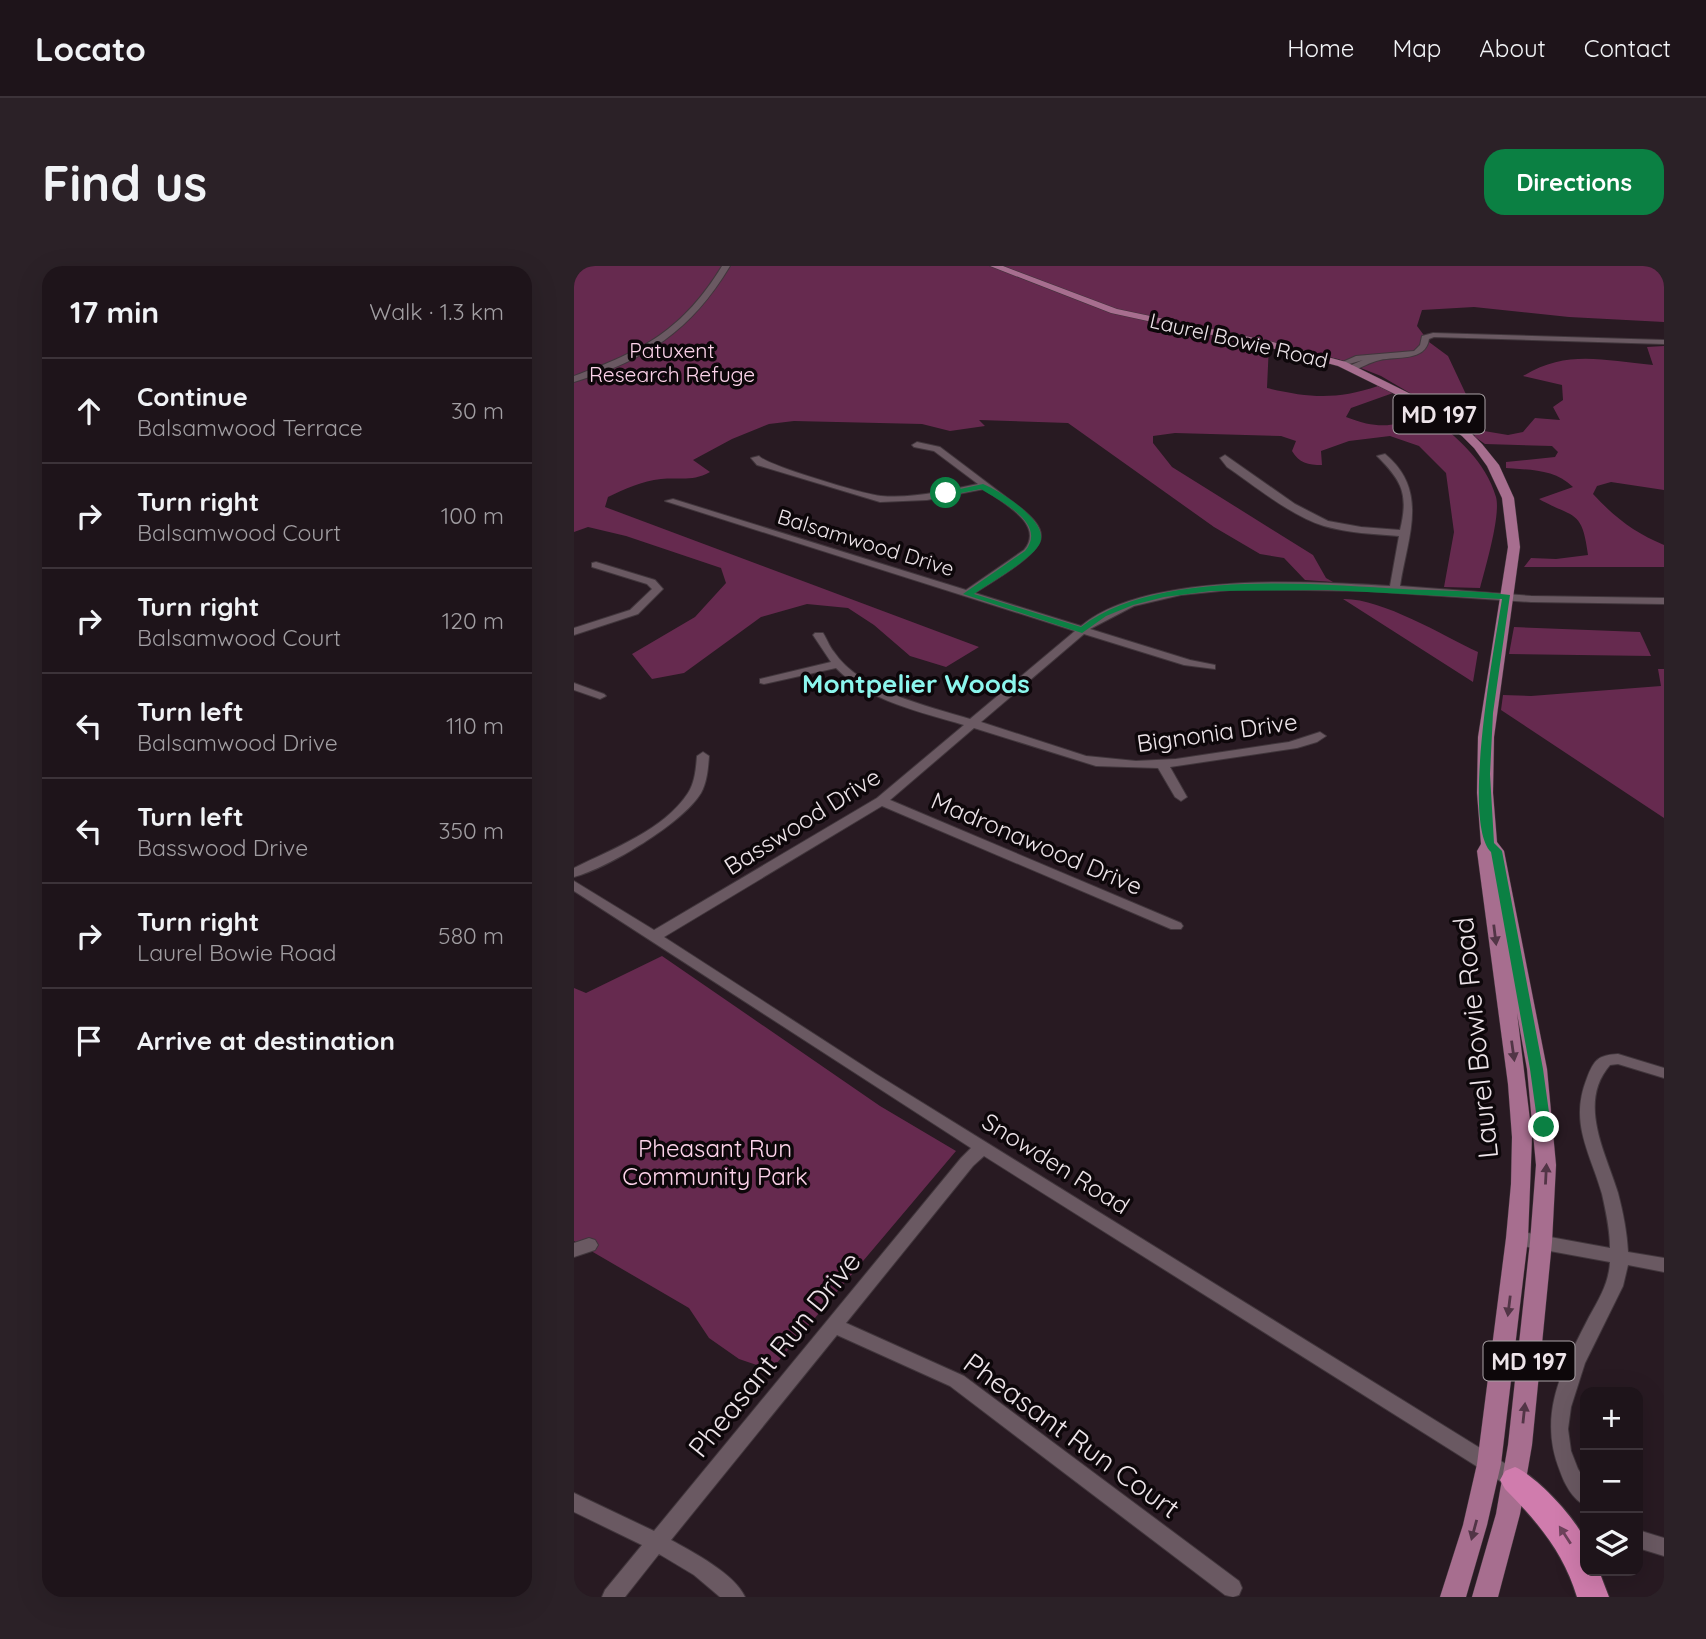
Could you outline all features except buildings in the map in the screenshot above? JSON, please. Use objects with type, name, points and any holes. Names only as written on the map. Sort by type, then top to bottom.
[{"type":"highway","points":[[1514,1480],[1536,1500],[1566,1535],[1578,1555],[1592,1597]]},
{"type":"main road","name":"Laurel Bowie Road","points":[[995,266],[1114,311],[1269,344],[1347,366],[1440,414],[1466,434],[1493,465],[1508,498],[1514,547],[1492,686],[1485,756],[1489,844],[1485,851],[1520,1115],[1521,1171],[1517,1238],[1489,1464],[1475,1525],[1453,1597]]},
{"type":"main road","name":"Laurel Bowie Road","points":[[1485,1597],[1514,1480],[1541,1242],[1546,1165],[1542,1106],[1496,851],[1489,844]]},
{"type":"street","points":[[574,379],[631,356],[675,332],[710,296],[726,266]]},
{"type":"street","points":[[1347,366],[1377,358],[1416,353],[1424,346],[1425,338],[1437,335],[1523,340],[1664,342]]},
{"type":"street","points":[[917,445],[937,449],[1030,520],[1037,537],[1028,552],[967,594]]},
{"type":"street","points":[[1382,456],[1393,465],[1405,482],[1409,505],[1394,591]]},
{"type":"street","points":[[755,458],[769,466],[880,499],[928,497],[983,486]]},
{"type":"street","points":[[1225,458],[1230,465],[1313,518],[1348,528],[1404,533]]},
{"type":"street","name":"Balsamwood Drive","points":[[670,501],[1188,663],[1211,667]]},
{"type":"street","points":[[574,632],[634,612],[658,589],[651,582],[596,565]]},
{"type":"street","name":"Basswood Drive","points":[[653,937],[881,801],[1082,630],[1103,614],[1130,603],[1189,591],[1270,587],[1664,601]]},
{"type":"street","name":"Bignonia Drive","points":[[819,635],[828,653],[839,664],[887,695],[1096,762],[1128,766],[1163,765],[1298,744],[1320,736]]},
{"type":"street","points":[[764,681],[839,664]]},
{"type":"street","points":[[574,686],[600,696]]},
{"type":"street","points":[[574,873],[649,832],[684,806],[694,795],[702,776],[703,756]]},
{"type":"street","points":[[1163,765],[1181,797]]},
{"type":"street","name":"Madronawood Drive","points":[[881,801],[1176,926]]},
{"type":"street","name":"Snowden Road","points":[[574,885],[982,1148],[1514,1480]]},
{"type":"street","points":[[1580,1487],[1563,1458],[1558,1425],[1561,1404],[1571,1370],[1618,1282],[1620,1239],[1608,1190],[1586,1125],[1586,1102],[1595,1076],[1606,1060],[1618,1059],[1664,1073]]},
{"type":"street","name":"Pheasant Run Drive","points":[[612,1597],[658,1544],[967,1162],[982,1148]]},
{"type":"street","points":[[1517,1238],[1664,1265]]},
{"type":"street","name":"Pheasant Run Court","points":[[833,1325],[957,1381],[1232,1587]]},
{"type":"street","points":[[574,1502],[658,1544],[715,1579],[735,1597]]},
{"type":"street","points":[[1643,1541],[1664,1547]]},
{"type":"green space","name":"Patuxent Research Refuge","points":[[574,266],[1664,266],[1664,322],[1569,317],[1474,307],[1422,310],[1417,326],[1429,342],[1448,356],[1471,405],[1468,418],[1459,422],[1381,376],[1338,359],[1269,344],[1267,388],[1323,396],[1349,394],[1378,386],[1393,393],[1351,408],[1346,417],[1369,424],[1387,425],[1428,416],[1449,432],[1478,461],[1491,484],[1497,505],[1492,542],[1480,588],[1444,587],[1454,532],[1446,473],[1419,446],[1390,436],[1349,441],[1321,451],[1322,465],[1301,461],[1292,451],[1296,441],[1281,436],[1175,433],[1153,436],[1153,443],[1172,467],[1313,555],[1326,578],[1333,582],[1305,580],[1284,558],[1260,554],[1214,527],[1068,423],[979,420],[985,426],[950,431],[922,424],[794,421],[769,424],[732,439],[693,460],[710,472],[692,478],[640,483],[608,497],[605,507],[979,647],[946,667],[910,656],[874,625],[848,608],[807,604],[761,617],[684,673],[652,679],[632,654],[695,617],[726,583],[721,568],[626,536],[588,527],[574,532]]},
{"type":"green space","points":[[1664,346],[1664,490],[1611,482],[1597,486],[1593,494],[1626,524],[1664,545],[1664,567],[1524,567],[1531,558],[1556,559],[1588,555],[1579,522],[1568,513],[1539,499],[1573,487],[1550,474],[1506,468],[1506,462],[1555,457],[1558,452],[1552,446],[1485,444],[1475,437],[1472,429],[1508,435],[1523,432],[1535,418],[1560,420],[1553,407],[1563,400],[1562,385],[1523,376],[1539,368],[1555,362],[1586,359],[1653,365],[1647,347]]},
{"type":"green space","points":[[1343,599],[1375,604],[1393,611],[1478,652],[1473,682]]},
{"type":"green space","points":[[1514,627],[1640,632],[1651,656],[1509,654]]},
{"type":"green space","points":[[1658,669],[1664,669],[1664,818],[1501,710],[1503,695],[1531,696],[1661,686]]},
{"type":"green space","name":"Pheasant Run Community Park","points":[[662,956],[880,1106],[956,1151],[771,1370],[739,1359],[709,1338],[689,1308],[574,1241],[574,988],[586,993]]},
{"type":"district","name":"Montpelier Woods","points":[[916,683]]},
{"type":"route","points":[[946,493],[983,486],[1030,520],[1037,531],[1036,543],[1028,552],[967,594],[1082,630],[1103,614],[1130,603],[1211,588],[1328,588],[1507,597],[1489,713],[1485,756],[1486,818],[1489,844],[1496,851],[1537,1069],[1544,1127]]}]
